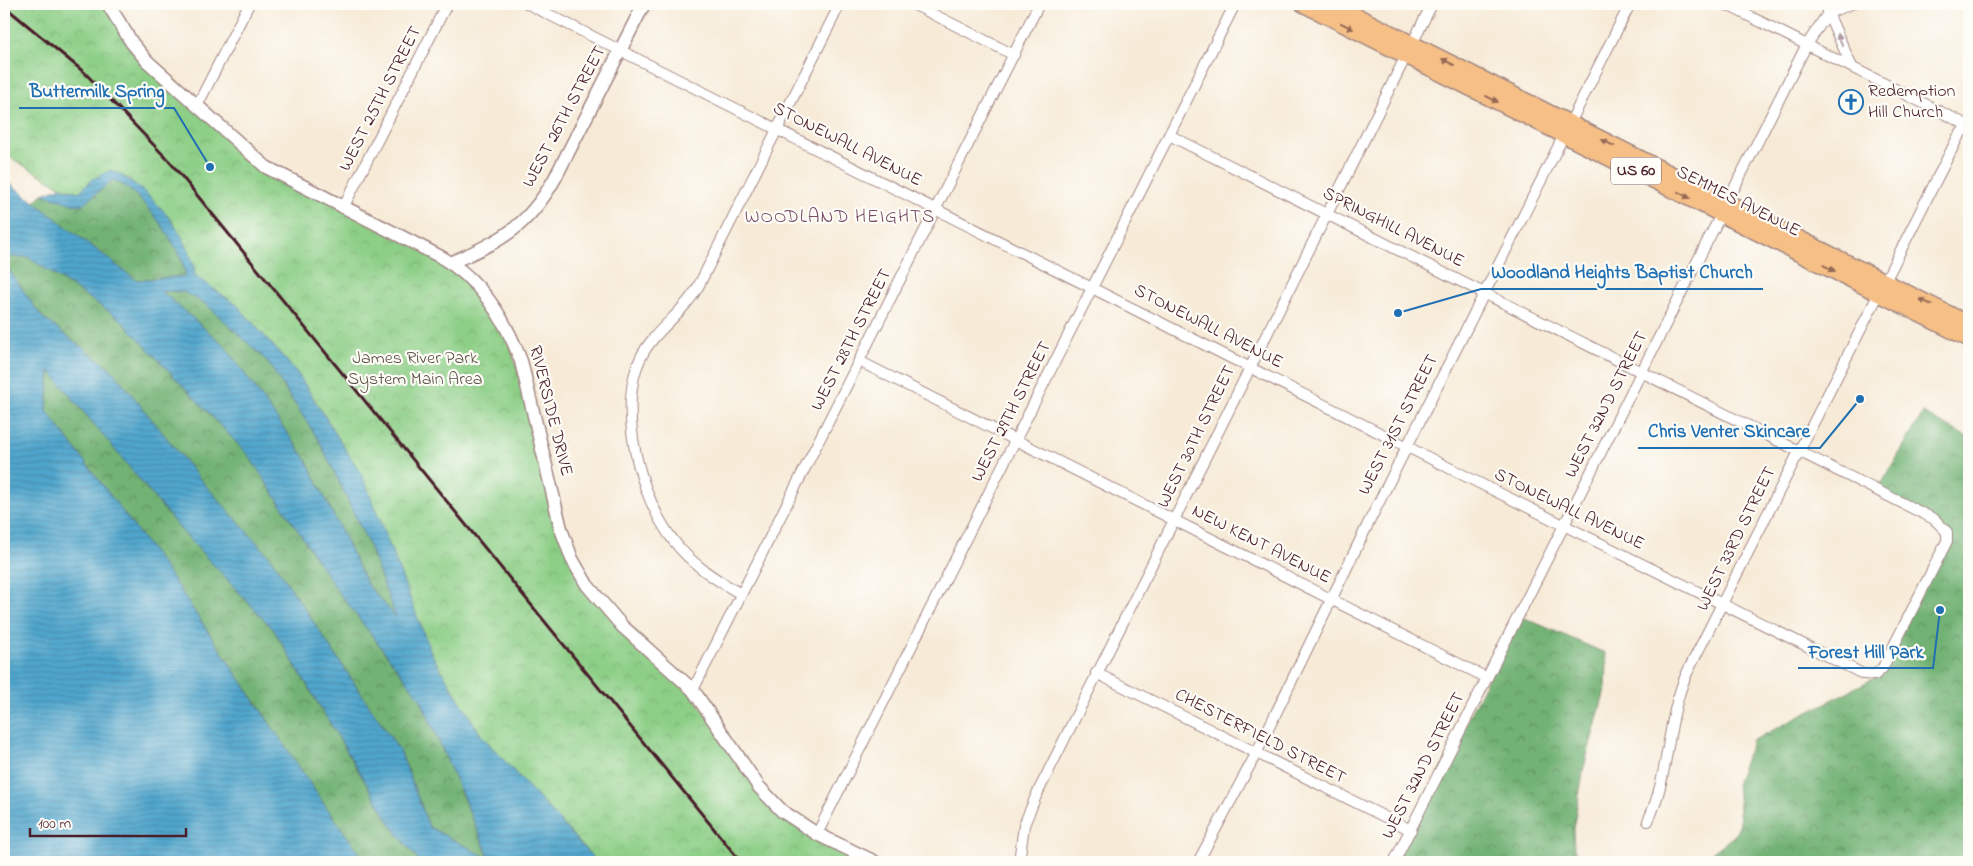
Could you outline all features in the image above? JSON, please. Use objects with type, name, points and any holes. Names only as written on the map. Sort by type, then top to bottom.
[{"type":"main road","name":"SEMMES AVENUE","points":[[1303,4],[1409,50],[1882,287],[1969,324]]},
{"type":"main road","name":"SEMMES AVENUE","points":[[1332,4],[1409,50]]},
{"type":"main road","name":"SEMMES AVENUE","points":[[1882,287],[1969,339]]},
{"type":"street","name":"RIVERSIDE DRIVE","points":[[108,4],[139,52],[266,167],[450,263],[471,279],[501,316],[521,361],[561,529],[578,572],[610,614],[693,690],[773,803],[790,818],[817,834],[875,862]]},
{"type":"street","points":[[197,106],[249,4]]},
{"type":"street","name":"WEST 25TH STREET","points":[[344,208],[447,4]]},
{"type":"street","name":"STONEWALL AVENUE","points":[[528,4],[778,128],[1564,525],[1863,674],[1874,675]]},
{"type":"street","name":"WEST 26TH STREET","points":[[450,263],[506,236],[534,211],[554,180],[644,4]]},
{"type":"street","points":[[741,594],[719,582],[700,568],[673,541],[662,524],[643,481],[630,418],[632,380],[640,357],[654,336],[688,304],[698,287],[840,4]]},
{"type":"street","points":[[913,4],[1014,55]]},
{"type":"street","name":"WEST 28TH STREET","points":[[693,690],[1039,4]]},
{"type":"street","name":"WEST 29TH STREET","points":[[817,834],[1235,4]]},
{"type":"street","name":"WEST 30TH STREET","points":[[1019,862],[1022,832],[1028,812],[1432,4]]},
{"type":"street","name":"WEST 31ST STREET","points":[[1198,862],[1256,754],[1407,445],[1630,4]]},
{"type":"street","points":[[1725,4],[1968,125]]},
{"type":"street","points":[[1851,4],[1826,9],[1852,67]]},
{"type":"street","name":"WEST 32ND STREET","points":[[1394,862],[1826,9]]},
{"type":"street","name":"WEST 33RD STREET","points":[[1648,822],[1657,802],[1683,683],[1798,451],[1958,137],[1968,125]]},
{"type":"street","name":"SPRINGHILL AVENUE","points":[[1169,135],[1934,519],[1947,532],[1944,547],[1884,665],[1874,675]]},
{"type":"street","name":"NEW KENT AVENUE","points":[[859,361],[1487,678]]},
{"type":"street","name":"CHESTERFIELD STREET","points":[[1096,673],[1411,830]]},
{"type":"green space","name":"James River Park System Main Area","points":[[4,4],[108,4],[121,28],[258,160],[441,257],[501,316],[578,572],[673,670],[773,803],[875,862],[597,862],[481,735],[432,655],[363,477],[298,374],[237,305],[195,276],[194,265],[129,178],[93,179],[79,192],[61,187],[4,154]]},
{"type":"green space","points":[[113,180],[135,194],[158,221],[177,251],[185,276],[136,280],[34,202],[43,194],[58,198],[93,196]]},
{"type":"green space","points":[[4,257],[28,257],[120,319],[249,456],[337,590],[420,698],[490,860],[429,827],[401,753],[270,557],[199,478],[112,370],[42,317],[4,263]]},
{"type":"green space","points":[[160,290],[183,292],[206,304],[266,360],[320,442],[367,541],[397,618],[367,584],[306,459],[224,345]]},
{"type":"green space","points":[[50,371],[181,530],[274,630],[393,828],[420,862],[366,862],[324,804],[168,572],[47,411]]},
{"type":"green space","points":[[1923,413],[1969,438],[1969,862],[1700,862],[1735,835],[1740,824],[1737,781],[1752,741],[1878,676],[1945,544],[1943,527],[1878,490]]},
{"type":"green space","points":[[1520,616],[1605,653],[1607,664],[1606,687],[1584,767],[1573,829],[1574,849],[1582,862],[1394,862]]},
{"type":"water","points":[[111,170],[139,188],[153,200],[177,228],[186,244],[195,276],[237,305],[298,374],[363,477],[432,655],[481,735],[597,862],[420,862],[393,828],[274,630],[181,530],[50,371],[47,411],[168,572],[324,804],[366,862],[4,862],[4,263],[42,317],[112,370],[199,478],[270,557],[401,753],[429,827],[490,859],[420,698],[337,590],[249,456],[120,319],[28,257],[4,257],[4,179],[136,280],[185,276],[178,251],[169,236],[147,206],[123,185],[113,180],[82,205],[72,204],[43,194],[61,187],[79,192],[93,179]],"holes":[[[161,291],[183,292],[206,304],[266,360],[320,442],[367,541],[396,617],[367,584],[306,459],[224,345]]]},
{"type":"railway","points":[[4,6],[85,73],[170,162],[741,862]]},
{"type":"place","name":"Redemption Hill Church","points":[[1851,102]]},
{"type":"place","name":"Buttermilk Spring","points":[[210,167]]},
{"type":"place","name":"Woodland Heights Baptist Church","points":[[1398,313]]},
{"type":"place","name":"Chris Venter Skincare","points":[[1860,399]]},
{"type":"place","name":"Forest Hill Park","points":[[1940,610]]},
{"type":"district","name":"WOODLAND HEIGHTS","points":[[840,217]]}]
